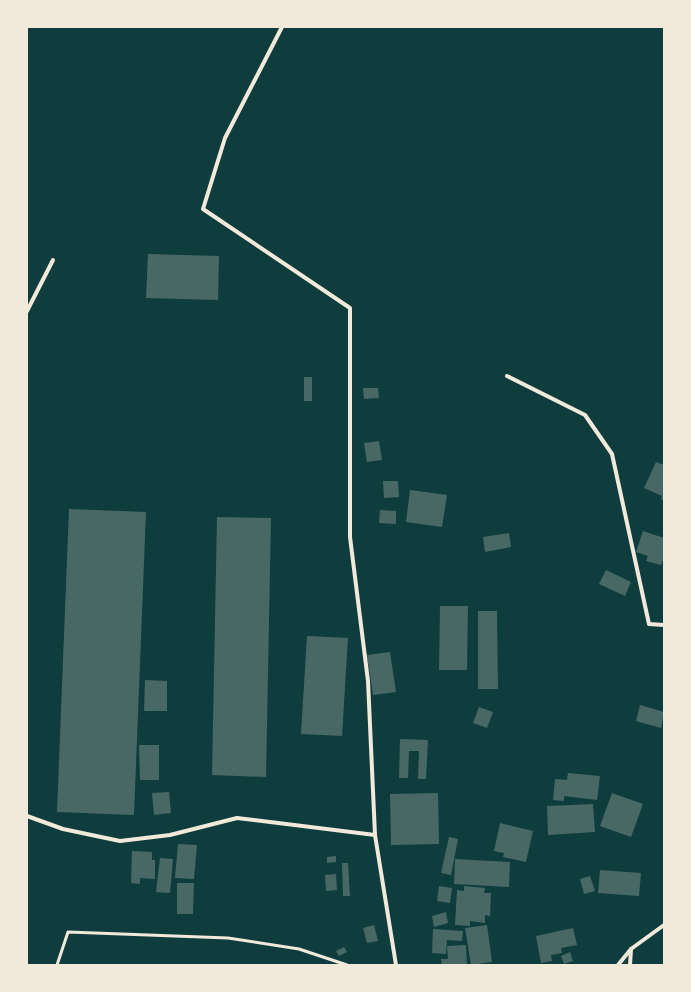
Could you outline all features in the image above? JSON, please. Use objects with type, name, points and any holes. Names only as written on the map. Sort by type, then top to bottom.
[{"type":"street","points":[[282,27],[225,138],[203,209],[350,308],[350,537],[368,681],[375,834],[396,965]]},
{"type":"street","points":[[27,311],[53,260]]},
{"type":"street","points":[[507,376],[585,415],[612,454],[649,624],[664,625]]},
{"type":"street","points":[[27,816],[63,829],[120,841],[170,835],[237,818],[375,834]]},
{"type":"street","points":[[618,965],[631,949],[664,925]]},
{"type":"street","points":[[630,965],[631,949]]},
{"type":"lane","points":[[57,965],[68,932],[228,938],[298,949],[347,965]]},
{"type":"building","points":[[148,254],[219,256],[218,300],[146,298]]},
{"type":"building","points":[[304,377],[312,377],[312,401],[304,401]]},
{"type":"building","points":[[363,388],[378,388],[379,398],[364,399]]},
{"type":"building","points":[[379,441],[382,460],[367,462],[364,443]]},
{"type":"building","points":[[656,462],[664,465],[664,501],[661,499],[662,496],[644,488]]},
{"type":"building","points":[[383,481],[398,481],[399,497],[384,498]]},
{"type":"building","points":[[410,490],[447,495],[442,527],[406,522]]},
{"type":"building","points":[[69,509],[146,512],[134,815],[57,812]]},
{"type":"building","points":[[380,510],[396,511],[396,524],[379,523]]},
{"type":"building","points":[[217,517],[271,518],[266,777],[212,775]]},
{"type":"building","points":[[643,531],[664,538],[664,561],[663,560],[661,565],[646,561],[648,556],[636,552]]},
{"type":"building","points":[[509,533],[511,547],[485,552],[483,537]]},
{"type":"building","points":[[606,570],[631,582],[625,596],[599,584]]},
{"type":"building","points":[[440,606],[468,606],[467,670],[439,670]]},
{"type":"building","points":[[478,611],[497,611],[498,689],[478,689]]},
{"type":"building","points":[[307,636],[348,638],[342,736],[301,734]]},
{"type":"building","points":[[390,652],[396,692],[373,695],[367,655]]},
{"type":"building","points":[[145,680],[167,681],[167,711],[144,711]]},
{"type":"building","points":[[640,705],[664,712],[661,728],[636,721]]},
{"type":"building","points":[[479,707],[493,712],[487,728],[473,723]]},
{"type":"building","points":[[400,739],[428,740],[426,779],[418,779],[419,751],[409,751],[408,778],[399,778]]},
{"type":"building","points":[[139,745],[159,745],[159,780],[140,780]]},
{"type":"building","points":[[568,773],[600,776],[597,800],[564,796],[564,801],[553,800],[555,779],[567,780]]},
{"type":"building","points":[[169,792],[171,813],[154,815],[152,793]]},
{"type":"building","points":[[438,793],[439,844],[391,845],[390,794]]},
{"type":"building","points":[[612,793],[643,804],[631,837],[600,826]]},
{"type":"building","points":[[593,804],[595,832],[548,835],[547,806]]},
{"type":"building","points":[[500,823],[533,831],[526,862],[503,857],[504,853],[494,851]]},
{"type":"building","points":[[449,837],[458,839],[451,875],[441,873]]},
{"type":"building","points":[[178,844],[197,845],[194,879],[175,878]]},
{"type":"building","points":[[132,851],[152,852],[152,860],[155,860],[155,879],[140,878],[140,884],[131,883]]},
{"type":"building","points":[[336,856],[336,862],[327,863],[327,857]]},
{"type":"building","points":[[160,858],[173,859],[170,893],[156,892]]},
{"type":"building","points":[[455,859],[510,862],[509,887],[454,884]]},
{"type":"building","points":[[342,863],[348,863],[350,896],[343,896]]},
{"type":"building","points":[[600,870],[641,873],[639,896],[598,893]]},
{"type":"building","points":[[336,874],[337,890],[326,891],[325,875]]},
{"type":"building","points":[[590,876],[595,891],[584,894],[580,879]]},
{"type":"building","points":[[177,883],[194,883],[193,914],[177,914]]},
{"type":"building","points":[[439,886],[452,888],[450,903],[437,901]]},
{"type":"building","points":[[464,886],[485,888],[484,893],[491,893],[490,916],[485,915],[485,923],[470,921],[470,926],[455,925],[457,890],[464,891]]},
{"type":"building","points":[[446,912],[448,923],[434,927],[432,916]]},
{"type":"building","points":[[374,925],[378,941],[367,943],[363,928]]},
{"type":"building","points":[[487,925],[492,962],[471,965],[465,928]]},
{"type":"building","points":[[573,928],[577,945],[561,948],[562,953],[551,955],[552,961],[541,963],[536,936]]},
{"type":"building","points":[[433,929],[463,931],[462,941],[447,940],[446,954],[432,953]]},
{"type":"building","points":[[466,945],[467,965],[442,965],[441,959],[448,959],[447,946]]},
{"type":"building","points":[[344,947],[347,952],[339,956],[336,951]]},
{"type":"building","points":[[570,952],[573,961],[564,964],[561,956]]}]
